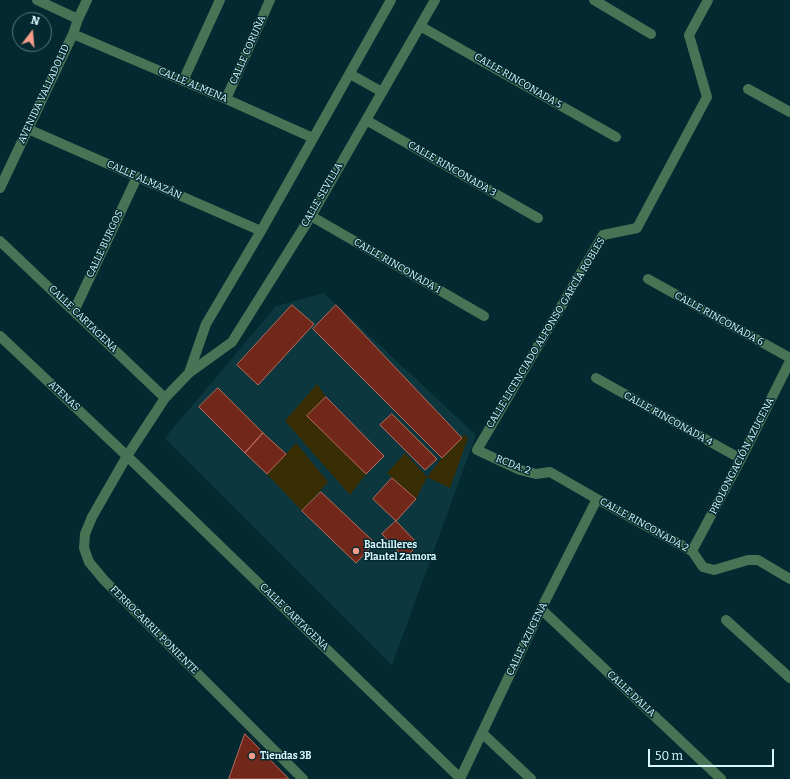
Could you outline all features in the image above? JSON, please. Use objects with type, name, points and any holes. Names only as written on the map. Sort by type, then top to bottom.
[{"type":"street","points":[[37,0],[78,19]]},
{"type":"street","name":"AVENIDA VALLADOLID","points":[[0,188],[73,34],[87,0]]},
{"type":"street","points":[[183,81],[220,0]]},
{"type":"street","name":"CALLE CORUÑA","points":[[226,99],[270,0]]},
{"type":"street","name":"CALLE SEVILLA","points":[[189,373],[206,324],[261,231],[391,0]]},
{"type":"street","name":"CALLE SEVILLA","points":[[127,456],[165,398],[189,373],[232,342],[311,216],[435,0]]},
{"type":"street","points":[[594,0],[651,34]]},
{"type":"street","name":"CALLE LICENCIADO ALFONSO GARCÍA ROBLES","points":[[477,450],[602,235],[636,228],[707,97],[689,35],[708,0]]},
{"type":"street","name":"CALLE RINCONADA 5","points":[[420,26],[616,137]]},
{"type":"street","name":"CALLE ALMENA","points":[[73,34],[313,138]]},
{"type":"street","points":[[350,74],[382,92]]},
{"type":"street","points":[[748,89],[790,112]]},
{"type":"street","name":"CALLE RINCONADA 3","points":[[366,120],[538,218]]},
{"type":"street","name":"CALLE ALMAZÁN","points":[[28,129],[261,231]]},
{"type":"street","name":"CALLE BURGOS","points":[[74,311],[137,177]]},
{"type":"street","name":"CALLE RINCONADA 1","points":[[311,216],[484,316]]},
{"type":"street","name":"CALLE CARTAGENA","points":[[0,241],[165,398]]},
{"type":"street","name":"CALLE RINCONADA 6","points":[[648,279],[790,360]]},
{"type":"street","name":"ATENAS","points":[[0,336],[127,456]]},
{"type":"street","name":"PROLONGACIÓN AZUCENA","points":[[692,551],[741,459],[790,360]]},
{"type":"street","name":"CALLE RINCONADA 4","points":[[596,378],[741,459]]},
{"type":"street","name":"RCDA. 2","points":[[477,450],[520,470],[536,474],[550,472]]},
{"type":"street","name":"CALLE CARTAGENA","points":[[127,456],[460,779]]},
{"type":"street","name":"FERROCARRIL PONIENTE","points":[[127,456],[92,517],[85,534],[84,548],[89,562],[104,580],[303,779]]},
{"type":"street","name":"CALLE RINCONADA 2","points":[[550,472],[692,551],[703,567],[714,570],[748,560],[758,560],[790,579]]},
{"type":"street","name":"CALLE AZUCENA","points":[[460,779],[541,609],[597,499]]},
{"type":"street","name":"CALLE DALIA","points":[[541,609],[721,779]]},
{"type":"street","points":[[726,620],[790,678]]},
{"type":"street","points":[[482,733],[531,779]]},
{"type":"shaded area","name":"Bachilleres Plantel Zamora","points":[[324,293],[476,435],[392,665],[165,438],[276,306]]},
{"type":"shaded area","points":[[317,384],[326,397],[308,416],[366,474],[350,495],[285,421]]},
{"type":"shaded area","points":[[464,434],[468,438],[450,488],[427,477]]},
{"type":"shaded area","points":[[296,443],[328,482],[302,511],[267,474]]},
{"type":"shaded area","points":[[405,453],[427,477],[416,499],[387,473]]},
{"type":"building","points":[[292,305],[314,324],[258,385],[237,365]]},
{"type":"building","points":[[336,305],[462,438],[442,458],[313,329]]},
{"type":"building","points":[[218,388],[263,433],[245,453],[199,407]]},
{"type":"building","points":[[326,397],[384,456],[366,474],[307,416]]},
{"type":"building","points":[[392,414],[437,459],[425,470],[380,425]]},
{"type":"building","points":[[263,433],[286,454],[267,474],[245,453]]},
{"type":"building","points":[[392,478],[416,499],[396,521],[373,499]]},
{"type":"building","points":[[321,492],[375,543],[356,563],[302,511]]},
{"type":"building","points":[[396,521],[418,544],[405,559],[382,534]]},
{"type":"building","name":"Tiendas 3B","points":[[245,734],[289,779],[229,779]]},
{"type":"place","name":"Bachilleres Plantel Zamora","points":[[356,551]]},
{"type":"place","name":"Tiendas 3B","points":[[252,756]]}]
